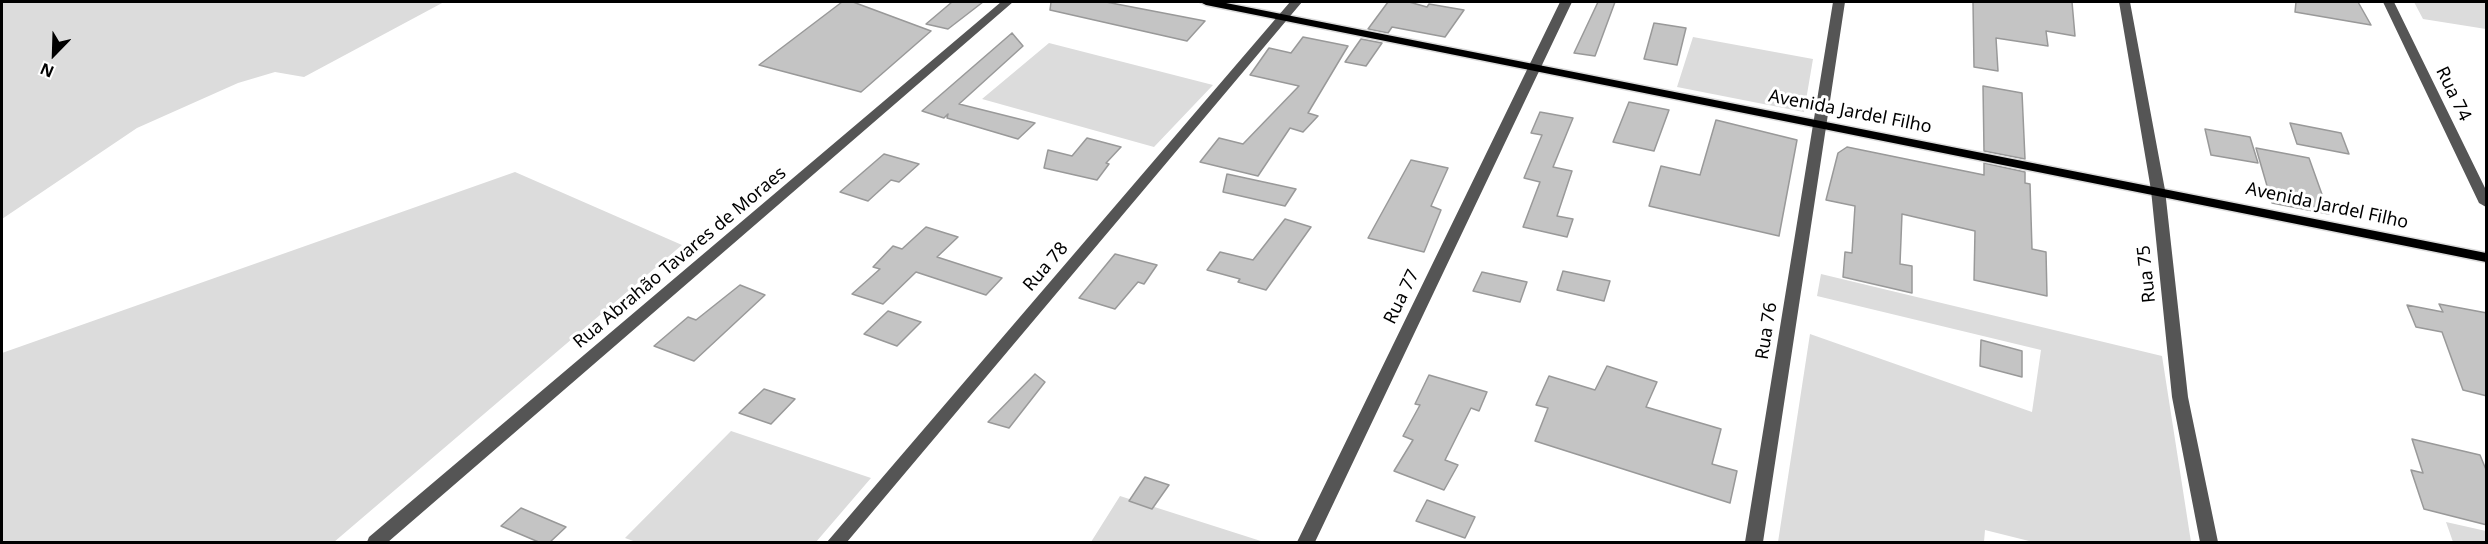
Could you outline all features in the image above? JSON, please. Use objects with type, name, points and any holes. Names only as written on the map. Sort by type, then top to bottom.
[{"type":"main road","name":"Avenida Jardel Filho","points":[[1206,2],[2158,190],[2487,258]]},
{"type":"street","name":"Rua Abrahão Tavares de Moraes","points":[[376,543],[1007,2]]},
{"type":"street","name":"Rua 78","points":[[836,543],[1296,2]]},
{"type":"street","name":"Rua 77","points":[[1306,543],[1566,2]]},
{"type":"street","name":"Rua 76","points":[[1754,543],[1818,124],[1839,2]]},
{"type":"street","name":"Rua 75","points":[[2124,2],[2158,190],[2180,397],[2209,543]]},
{"type":"street","name":"Rua 74","points":[[2388,2],[2487,203]]},
{"type":"shaded area","points":[[2,2],[444,2],[304,77],[275,72],[238,83],[137,128],[2,219]]},
{"type":"shaded area","points":[[2414,2],[2486,2],[2486,29],[2423,19]]},
{"type":"shaded area","points":[[1693,37],[1813,59],[1804,112],[1677,87]]},
{"type":"shaded area","points":[[1049,43],[1213,85],[1154,147],[982,99]]},
{"type":"shaded area","points":[[515,172],[682,245],[334,542],[2,542],[2,353]]},
{"type":"shaded area","points":[[1821,274],[2162,356],[2191,542],[2033,542],[1985,530],[1984,542],[1778,542],[1810,334],[2032,412],[2041,350],[1817,296]]},
{"type":"shaded area","points":[[731,431],[871,478],[816,542],[636,542],[625,538]]},
{"type":"shaded area","points":[[1120,496],[1264,542],[1091,542]]},
{"type":"shaded area","points":[[2446,522],[2486,531],[2486,542],[2453,542]]},
{"type":"building","points":[[842,2],[853,2],[931,31],[861,92],[759,65]]},
{"type":"building","points":[[952,2],[983,2],[948,29],[926,24]]},
{"type":"building","points":[[1051,2],[1106,2],[1205,21],[1187,41],[1050,10]]},
{"type":"building","points":[[1388,2],[1409,2],[1427,7],[1429,4],[1464,10],[1445,37],[1392,27],[1388,33],[1368,29]]},
{"type":"building","points":[[1598,2],[1615,2],[1595,56],[1574,53]]},
{"type":"building","points":[[1973,2],[2072,2],[2075,36],[2046,31],[2048,46],[1996,38],[1998,71],[1974,67]]},
{"type":"building","points":[[2296,2],[2358,2],[2371,25],[2295,12]]},
{"type":"building","points":[[1654,23],[1686,28],[1677,65],[1644,59]]},
{"type":"building","points":[[1012,33],[1023,46],[959,104],[1035,123],[1018,139],[947,118],[948,114],[944,118],[922,111]]},
{"type":"building","points":[[1303,37],[1348,46],[1308,113],[1318,116],[1303,132],[1290,128],[1258,176],[1200,162],[1219,138],[1243,144],[1299,86],[1250,75],[1269,48],[1291,53]]},
{"type":"building","points":[[1361,39],[1382,43],[1366,66],[1345,62]]},
{"type":"building","points":[[1983,86],[2022,93],[2025,159],[1984,151]]},
{"type":"building","points":[[1629,102],[1669,110],[1654,151],[1613,142]]},
{"type":"building","points":[[1540,112],[1573,118],[1553,167],[1572,171],[1557,216],[1573,219],[1567,237],[1523,227],[1540,182],[1524,178],[1542,135],[1531,133]]},
{"type":"building","points":[[1716,120],[1797,140],[1779,236],[1649,206],[1661,166],[1700,175]]},
{"type":"building","points":[[2290,123],[2341,133],[2349,154],[2297,144]]},
{"type":"building","points":[[2205,129],[2250,137],[2258,163],[2211,155]]},
{"type":"building","points":[[1087,138],[1121,147],[1106,163],[1109,164],[1097,180],[1044,168],[1048,150],[1072,156]]},
{"type":"building","points":[[1847,147],[1984,175],[1984,163],[2025,172],[2025,183],[2030,184],[2032,249],[2046,252],[2047,296],[1974,280],[1975,231],[1902,214],[1900,264],[1912,266],[1912,293],[1843,277],[1845,252],[1852,253],[1855,206],[1826,200],[1838,153]]},
{"type":"building","points":[[2256,148],[2309,158],[2329,214],[2272,203]]},
{"type":"building","points":[[884,154],[919,164],[899,182],[891,180],[868,201],[840,192]]},
{"type":"building","points":[[1411,160],[1448,168],[1431,206],[1441,210],[1424,252],[1368,238]]},
{"type":"building","points":[[1227,174],[1296,189],[1285,206],[1223,192]]},
{"type":"building","points":[[1285,219],[1311,227],[1266,290],[1238,282],[1240,279],[1207,270],[1220,252],[1253,260]]},
{"type":"building","points":[[926,227],[958,237],[937,257],[1002,278],[986,295],[916,272],[883,304],[852,294],[880,269],[873,267],[893,246],[902,249]]},
{"type":"building","points":[[1115,254],[1157,265],[1144,284],[1138,282],[1115,309],[1079,298]]},
{"type":"building","points":[[1563,271],[1610,281],[1604,301],[1557,290]]},
{"type":"building","points":[[1482,272],[1527,282],[1520,302],[1473,291]]},
{"type":"building","points":[[740,285],[765,295],[694,361],[654,346],[688,317],[696,320]]},
{"type":"building","points":[[2439,304],[2487,313],[2487,396],[2463,390],[2442,332],[2416,327],[2407,305],[2443,312]]},
{"type":"building","points":[[888,311],[921,322],[897,346],[864,334]]},
{"type":"building","points":[[1981,340],[2022,351],[2022,377],[1980,366]]},
{"type":"building","points":[[1607,366],[1657,382],[1646,407],[1721,429],[1712,464],[1737,471],[1730,503],[1535,441],[1548,408],[1536,405],[1549,376],[1595,390]]},
{"type":"building","points":[[1035,374],[1045,382],[1009,428],[988,422]]},
{"type":"building","points":[[1429,375],[1487,392],[1479,411],[1471,408],[1445,460],[1458,465],[1444,490],[1394,471],[1413,440],[1403,436],[1420,405],[1415,404]]},
{"type":"building","points":[[764,389],[795,399],[771,424],[739,413]]},
{"type":"building","points":[[2412,439],[2480,455],[2487,472],[2487,525],[2424,509],[2411,470],[2423,473]]},
{"type":"building","points":[[1145,477],[1169,485],[1152,509],[1129,501]]},
{"type":"building","points":[[1427,500],[1475,517],[1465,538],[1416,521]]},
{"type":"building","points":[[521,508],[566,527],[549,543],[541,543],[501,526]]}]
